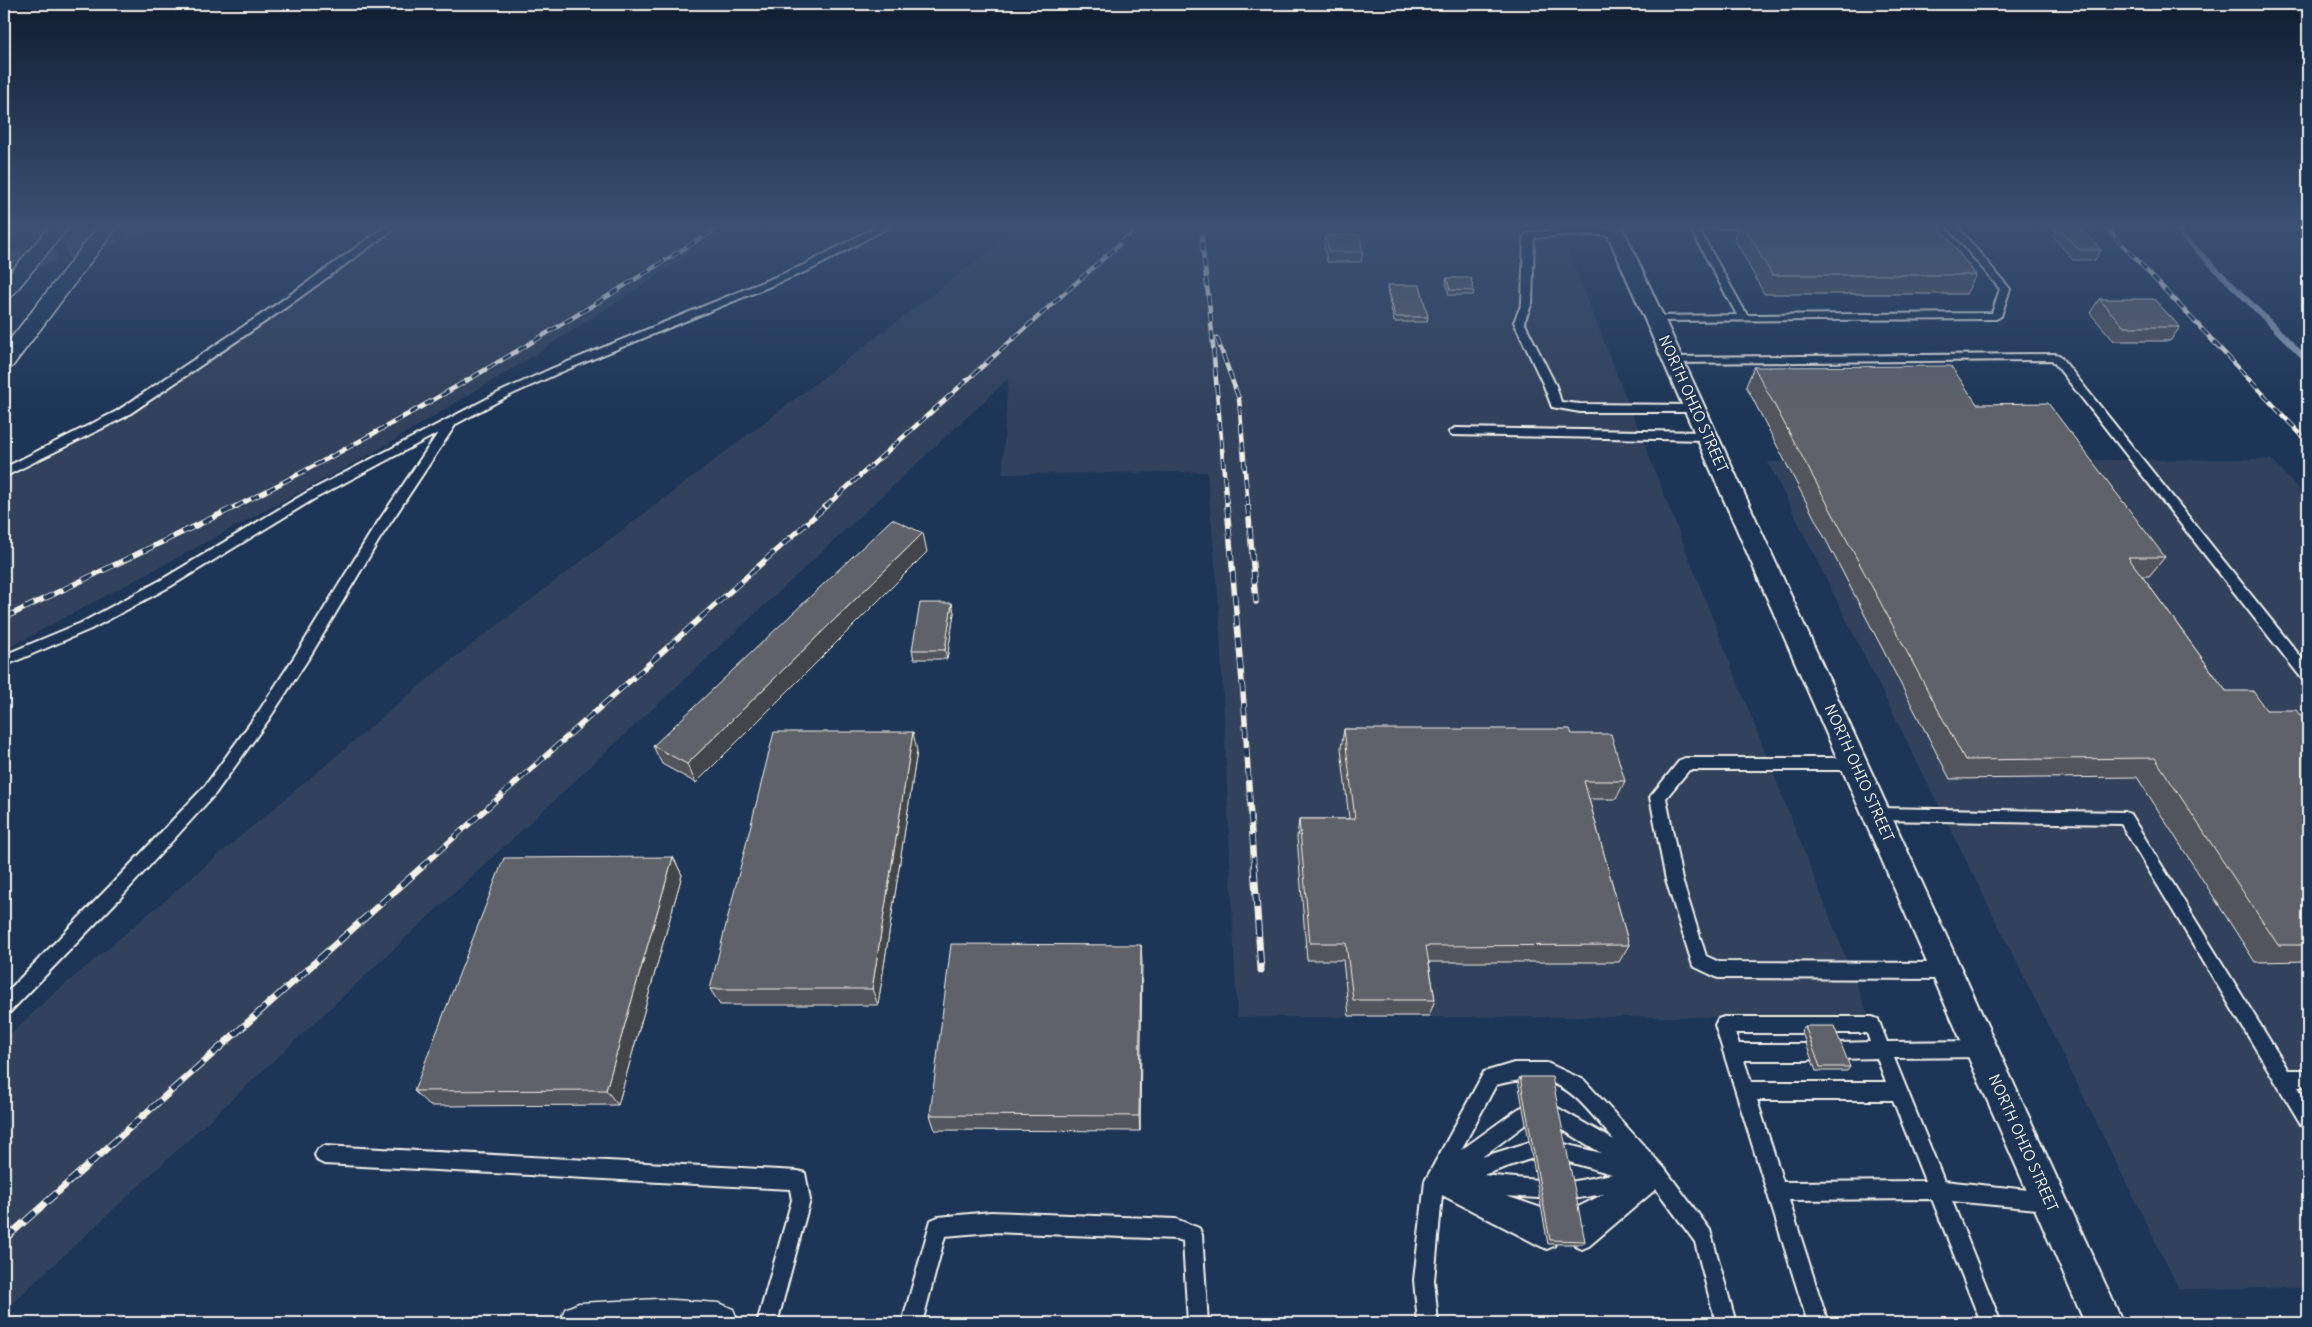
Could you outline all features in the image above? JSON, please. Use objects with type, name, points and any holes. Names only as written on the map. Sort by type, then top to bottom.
[{"type":"main road","points":[[4,362],[61,286]]},
{"type":"main road","points":[[579,1323],[658,1319],[719,1323]]},
{"type":"street","name":"NORTH OHIO STREET","points":[[1639,286],[1948,971],[2104,1323]]},
{"type":"lane","points":[[4,473],[121,414],[309,286]]},
{"type":"lane","points":[[4,661],[86,626],[166,583],[310,496],[504,394],[557,370],[762,286]]},
{"type":"lane","points":[[1528,286],[1527,303],[1518,322],[1550,386],[1556,404],[1580,408],[1695,409]]},
{"type":"lane","points":[[1726,286],[1744,319]]},
{"type":"lane","points":[[1654,319],[1996,316],[2005,289],[2002,286]]},
{"type":"lane","points":[[1673,360],[2055,357],[2308,676]]},
{"type":"lane","points":[[4,1006],[116,891],[210,790],[264,715],[307,649],[374,537],[451,422]]},
{"type":"lane","points":[[1455,432],[1707,436]]},
{"type":"lane","points":[[1855,764],[1685,764],[1658,797],[1674,880],[1699,961],[1718,970],[1948,971]]},
{"type":"lane","points":[[1877,814],[2125,818],[2308,1120]]},
{"type":"lane","points":[[1818,1323],[1724,1025],[1872,1026],[1940,1190],[1991,1323]]},
{"type":"lane","points":[[1839,1051],[1981,1049]]},
{"type":"lane","points":[[1732,1052],[1810,1052]]},
{"type":"lane","points":[[1428,1323],[1424,1280],[1434,1181],[1490,1078],[1514,1072],[1546,1072],[1578,1086],[1658,1176],[1702,1237],[1726,1323]]},
{"type":"lane","points":[[2283,1078],[2308,1078]]},
{"type":"lane","points":[[1745,1091],[1898,1091]]},
{"type":"lane","points":[[1434,1181],[1524,1115]]},
{"type":"lane","points":[[1556,1116],[1658,1176]]},
{"type":"lane","points":[[1434,1181],[1530,1151]]},
{"type":"lane","points":[[1564,1153],[1658,1176]]},
{"type":"lane","points":[[324,1155],[798,1180],[801,1200],[767,1323]]},
{"type":"lane","points":[[1572,1190],[1658,1176]]},
{"type":"lane","points":[[1578,1218],[1658,1176]]},
{"type":"lane","points":[[1582,1239],[1658,1176]]},
{"type":"lane","points":[[1434,1181],[1538,1189]]},
{"type":"lane","points":[[1434,1181],[1543,1218]]},
{"type":"lane","points":[[1434,1181],[1547,1239]]},
{"type":"lane","points":[[1777,1191],[1940,1190],[2049,1201]]},
{"type":"lane","points":[[912,1323],[938,1227],[992,1222],[1176,1229],[1192,1235],[1198,1323]]},
{"type":"shaded area","points":[[313,286],[641,286],[522,363],[371,454],[4,650],[4,479],[44,461]]},
{"type":"shaded area","points":[[944,286],[1582,286],[1869,1017],[1237,1017],[1219,608],[1207,472],[1002,474],[1008,379],[4,1311],[4,1040],[50,997],[441,668]]},
{"type":"shaded area","points":[[2271,459],[2308,500],[2308,1288],[2179,1289],[1768,462]]},
{"type":"building","points":[[1388,286],[1420,286],[1428,317],[1395,317]]},
{"type":"building","points":[[1449,286],[1473,286],[1474,291],[1450,290]]},
{"type":"building","points":[[2099,299],[2154,299],[2180,327],[2124,327]]},
{"type":"building","points":[[1951,366],[1977,404],[2048,403],[2165,557],[2128,557],[2226,691],[2253,691],[2266,710],[2296,710],[2308,725],[2308,945],[2278,945],[2155,758],[1965,760],[1754,367]]},
{"type":"building","points":[[892,519],[923,533],[687,764],[653,746]]},
{"type":"building","points":[[920,603],[952,603],[945,650],[912,650]]},
{"type":"building","points":[[1344,729],[1570,729],[1572,734],[1611,734],[1625,781],[1584,781],[1629,945],[1426,946],[1435,1000],[1353,1000],[1346,943],[1310,943],[1299,819],[1355,819]]},
{"type":"building","points":[[774,732],[913,732],[872,989],[710,989]]},
{"type":"building","points":[[673,857],[606,1090],[414,1091],[504,858]]},
{"type":"building","points":[[951,944],[1141,945],[1139,1116],[930,1115]]},
{"type":"building","points":[[1805,1026],[1834,1026],[1850,1067],[1820,1067]]},
{"type":"building","points":[[1520,1077],[1552,1077],[1585,1241],[1550,1240]]},
{"type":"waterway","points":[[2233,286],[2308,361]]},
{"type":"railway","points":[[236,506],[298,475],[421,407],[624,286]]},
{"type":"railway","points":[[825,507],[1073,286]]},
{"type":"railway","points":[[1207,286],[1227,507]]},
{"type":"railway","points":[[2161,286],[2308,442]]},
{"type":"railway","points":[[1217,338],[1239,399],[1248,507]]},
{"type":"railway","points":[[4,618],[236,506]]},
{"type":"railway","points":[[421,867],[826,506]]},
{"type":"railway","points":[[1227,506],[1244,705],[1254,867]]},
{"type":"railway","points":[[1248,506],[1256,602]]},
{"type":"railway","points":[[4,1240],[423,866]]},
{"type":"railway","points":[[1254,866],[1261,970]]}]
